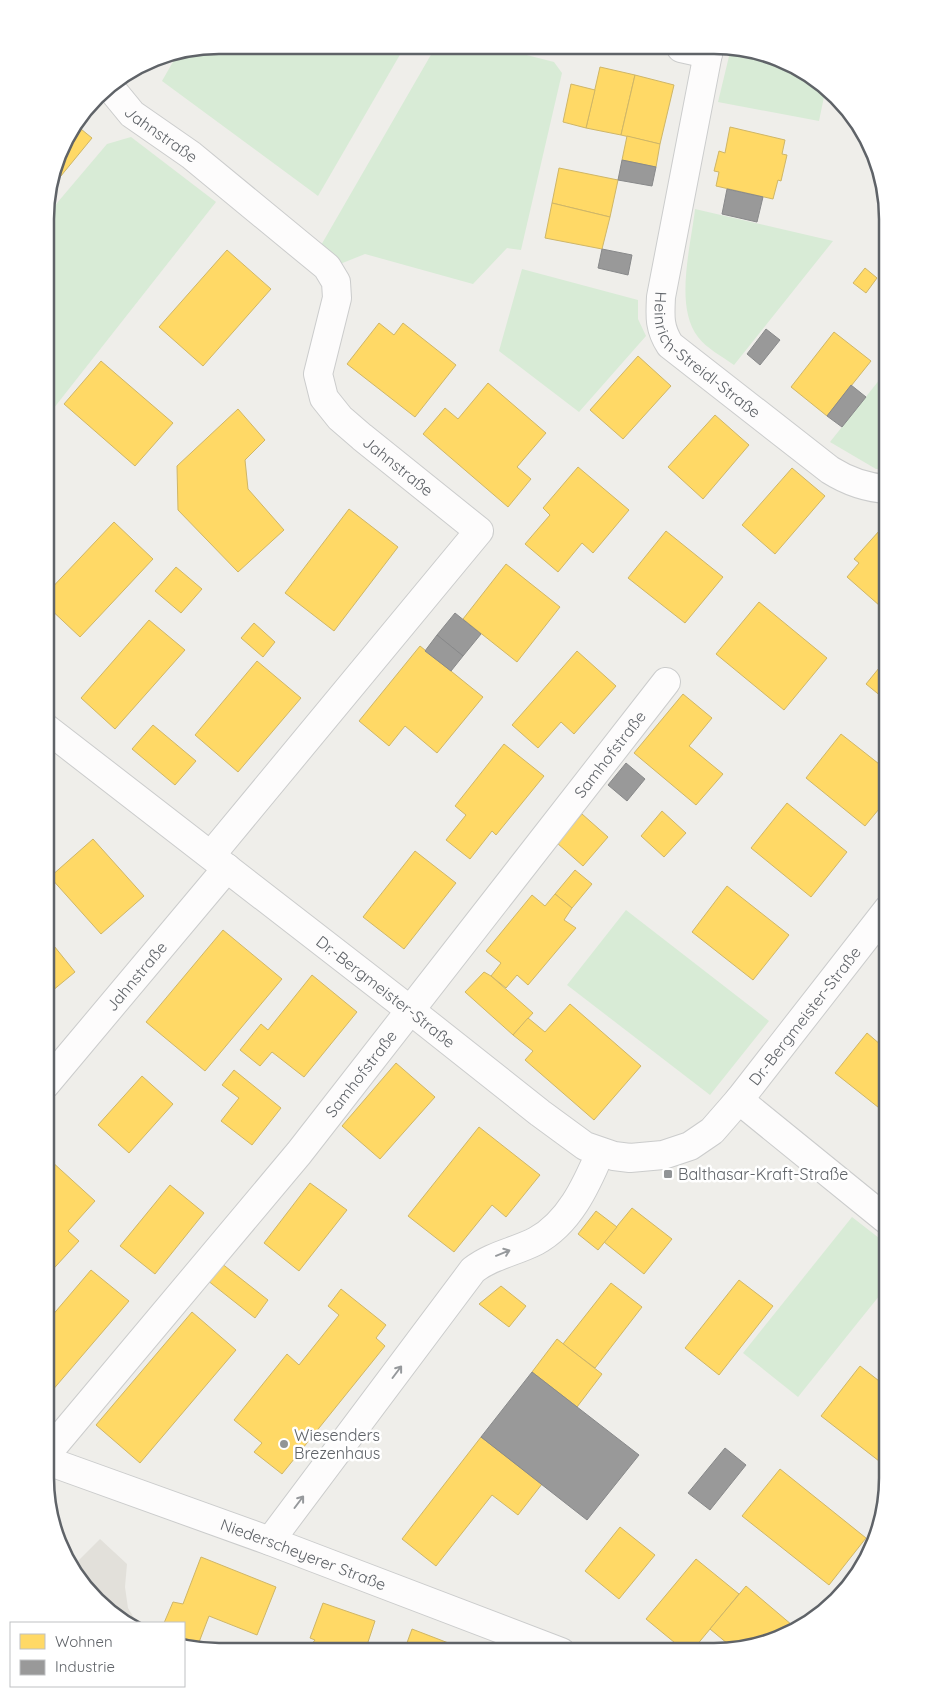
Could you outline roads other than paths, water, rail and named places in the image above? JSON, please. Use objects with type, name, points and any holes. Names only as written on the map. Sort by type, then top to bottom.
[{"type":"street","name":"Heinrich-Streidl-Straße","points":[[707,54],[661,297],[659,322],[663,334],[670,345],[830,470],[857,484],[879,488]]},
{"type":"street","name":"Jahnstraße","points":[[54,1075],[479,531],[362,437],[340,418],[324,398],[318,374],[337,298],[336,282],[326,267],[191,155],[132,114],[113,92]]},
{"type":"street","name":"Samhofstraße","points":[[54,1447],[299,1153],[666,682]]},
{"type":"street","name":"Dr.-Bergmeister-Straße","points":[[54,734],[540,1113],[585,1146],[600,1153],[640,1158],[678,1151],[702,1140],[740,1100],[879,921]]},
{"type":"street","name":"Dr.-Bergmeister-Straße","points":[[740,1100],[879,1214]]},
{"type":"street","points":[[270,1541],[473,1270],[492,1258],[535,1241],[549,1232],[575,1203],[600,1153]]},
{"type":"street","name":"Niederscheyerer Straße","points":[[54,1461],[537,1643]]},
{"type":"place","name":"Balthasar-Kraft-Straße","points":[[668,1174]]},
{"type":"place","name":"Wiesenders Brezenhaus","points":[[284,1444]]}]
